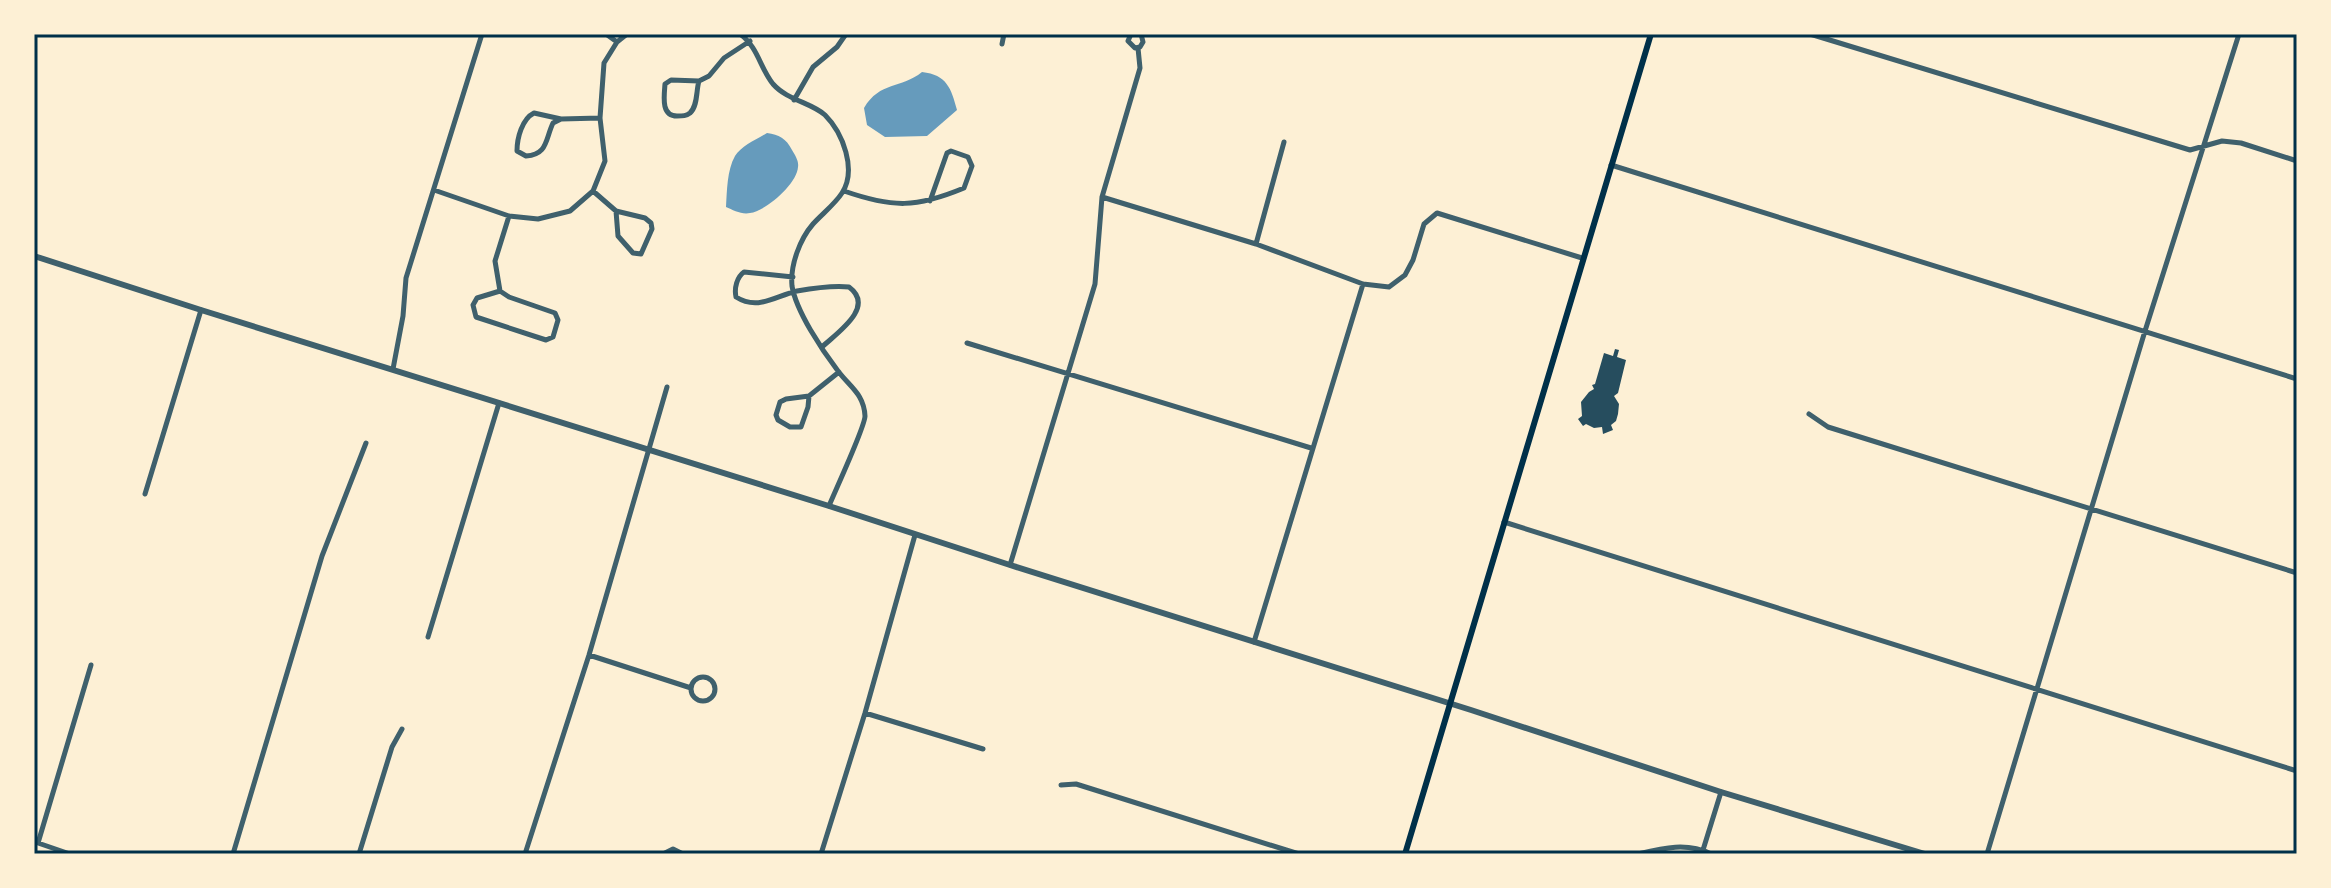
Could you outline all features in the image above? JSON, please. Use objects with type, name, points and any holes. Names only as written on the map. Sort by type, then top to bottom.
[{"type":"main road","points":[[1405,854],[1651,34]]},
{"type":"street","points":[[393,369],[403,316],[406,278],[482,34]]},
{"type":"street","points":[[606,34],[617,42]]},
{"type":"street","points":[[434,190],[509,216],[538,219],[570,211],[593,191],[605,161],[600,118],[604,63],[617,42],[627,34]]},
{"type":"street","points":[[740,34],[750,41],[773,84],[794,100],[824,114],[841,139],[849,165],[844,191],[810,227],[795,258],[793,277],[794,292],[807,325],[839,372],[859,393],[865,418],[829,506]]},
{"type":"street","points":[[794,100],[813,67],[837,47],[846,34]]},
{"type":"street","points":[[1002,44],[1004,34]]},
{"type":"street","points":[[1131,34],[1129,44],[1138,48]]},
{"type":"street","points":[[1010,565],[1095,284],[1102,197],[1140,68],[1138,48],[1143,42],[1141,34]]},
{"type":"street","points":[[1810,34],[2190,150],[2222,141],[2241,143],[2297,161]]},
{"type":"street","points":[[1987,854],[2145,331],[2239,34]]},
{"type":"street","points":[[699,81],[691,112],[686,116],[668,114],[665,84],[671,80],[699,81],[709,76],[724,58],[750,41]]},
{"type":"street","points":[[561,119],[553,123],[539,153],[526,156],[517,151],[525,119],[530,114],[561,119],[600,118]]},
{"type":"street","points":[[1256,244],[1284,142]]},
{"type":"street","points":[[844,191],[880,202],[918,204],[930,201],[964,188],[972,166],[968,157],[951,151],[947,153],[930,201]]},
{"type":"street","points":[[1611,165],[2297,379]]},
{"type":"street","points":[[593,191],[616,211],[645,218],[651,223],[652,229],[641,254],[633,253],[618,236],[616,211]]},
{"type":"street","points":[[1102,197],[1256,244],[1363,284],[1389,287],[1405,275],[1424,224],[1437,213],[1582,258]]},
{"type":"street","points":[[500,291],[477,298],[473,305],[476,317],[546,340],[553,337],[558,320],[555,313],[500,291],[495,261],[509,216]]},
{"type":"street","points":[[34,256],[1925,854]]},
{"type":"street","points":[[793,277],[744,272],[740,274],[736,297],[750,303],[794,292],[849,287],[858,295],[857,312],[822,347]]},
{"type":"street","points":[[1254,642],[1363,284]]},
{"type":"street","points":[[145,494],[201,310]]},
{"type":"street","points":[[967,343],[1311,448]]},
{"type":"street","points":[[809,396],[801,427],[790,427],[778,420],[776,415],[780,402],[809,396],[839,372]]},
{"type":"street","points":[[525,854],[589,655],[667,387]]},
{"type":"street","points":[[428,637],[499,403]]},
{"type":"street","points":[[1809,414],[1828,427],[2297,573]]},
{"type":"street","points":[[233,854],[322,556],[366,443]]},
{"type":"street","points":[[1504,522],[2297,771]]},
{"type":"street","points":[[821,854],[915,535]]},
{"type":"street","points":[[589,655],[691,688],[696,699],[704,701],[714,691],[713,683],[704,677],[694,681],[691,688]]},
{"type":"street","points":[[70,854],[38,843],[91,665]]},
{"type":"street","points":[[865,713],[983,749]]},
{"type":"street","points":[[359,854],[392,747],[402,729]]},
{"type":"street","points":[[1061,785],[1076,784],[1299,854]]},
{"type":"street","points":[[1703,850],[1721,792]]},
{"type":"street","points":[[1638,854],[1673,846],[1711,854]]},
{"type":"street","points":[[663,854],[673,849],[683,854]]},
{"type":"water","points":[[922,72],[937,76],[947,84],[957,110],[927,136],[885,137],[867,125],[864,108],[870,99],[884,89]]},
{"type":"water","points":[[767,133],[779,136],[790,146],[798,163],[796,174],[780,196],[757,211],[744,213],[726,207],[729,174],[735,156]]},
{"type":"building","points":[[1615,349],[1619,350],[1617,357],[1626,360],[1618,393],[1614,396],[1619,404],[1616,421],[1611,425],[1613,430],[1603,434],[1602,427],[1583,426],[1578,419],[1582,416],[1581,402],[1594,389],[1592,385],[1595,384],[1604,353],[1613,356]]}]
